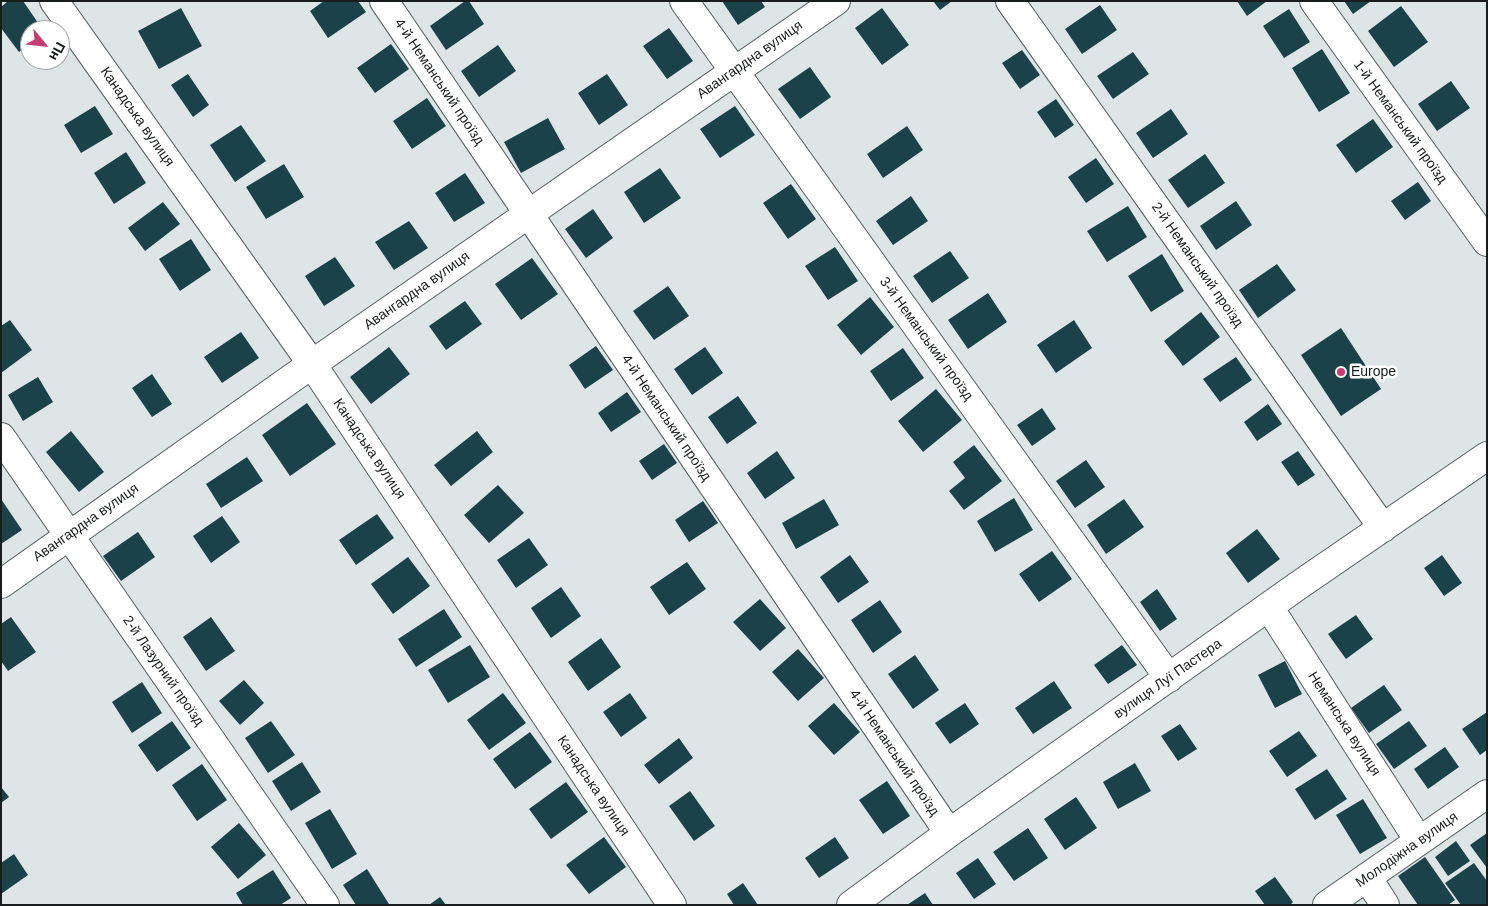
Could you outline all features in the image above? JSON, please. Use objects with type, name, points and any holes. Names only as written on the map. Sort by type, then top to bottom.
[{"type":"street","name":"Канадська вулиця","points":[[54,1],[312,364],[672,905]]},
{"type":"street","name":"4-й Неманський проїзд","points":[[384,1],[949,833]]},
{"type":"street","name":"3-й Неманський проїзд","points":[[684,1],[1169,678]]},
{"type":"street","name":"Авангардна вулиця","points":[[1,584],[312,364],[836,1]]},
{"type":"street","name":"2-й Неманський проїзд","points":[[1010,1],[1383,528]]},
{"type":"street","name":"1-й Неманський проїзд","points":[[1314,1],[1487,242]]},
{"type":"street","name":"2-й Лазурний проїзд","points":[[1,437],[325,905]]},
{"type":"street","name":"вулиця Луї Пастера","points":[[851,905],[949,833],[1269,607],[1487,456]]},
{"type":"street","name":"Неманська вулиця","points":[[1269,607],[1419,841]]},
{"type":"street","name":"Молодіжна вулиця","points":[[1327,905],[1487,794]]},
{"type":"street","points":[[1367,878],[1385,905]]},
{"type":"building","points":[[8,1],[23,1],[36,20],[20,20],[19,52],[1,28],[1,7]]},
{"type":"building","points":[[324,1],[358,1],[366,12],[328,38],[310,11]]},
{"type":"building","points":[[465,1],[469,1],[484,24],[446,50],[430,26]]},
{"type":"building","points":[[722,1],[761,1],[765,7],[738,25]]},
{"type":"building","points":[[933,1],[952,1],[940,10]]},
{"type":"building","points":[[1237,1],[1267,1],[1247,16]]},
{"type":"building","points":[[1344,1],[1371,1],[1353,14]]},
{"type":"building","points":[[1100,5],[1117,30],[1082,54],[1065,29]]},
{"type":"building","points":[[1401,6],[1428,42],[1394,67],[1368,31]]},
{"type":"building","points":[[181,8],[202,46],[159,69],[138,31]]},
{"type":"building","points":[[882,8],[909,45],[882,65],[855,28]]},
{"type":"building","points":[[1289,9],[1310,42],[1284,58],[1263,26]]},
{"type":"building","points":[[669,28],[693,61],[667,79],[643,46]]},
{"type":"building","points":[[391,44],[409,69],[375,93],[357,68]]},
{"type":"building","points":[[498,45],[516,71],[479,97],[461,71]]},
{"type":"building","points":[[1322,49],[1350,93],[1319,112],[1292,68]]},
{"type":"building","points":[[1022,50],[1040,75],[1020,89],[1002,63]]},
{"type":"building","points":[[1133,52],[1149,74],[1113,99],[1097,76]]},
{"type":"building","points":[[810,67],[831,97],[800,119],[778,89]]},
{"type":"building","points":[[188,74],[209,105],[193,117],[171,85]]},
{"type":"building","points":[[607,74],[628,105],[599,125],[578,93]]},
{"type":"building","points":[[1451,81],[1470,108],[1437,131],[1418,104]]},
{"type":"building","points":[[427,98],[446,126],[412,149],[393,121]]},
{"type":"building","points":[[1056,99],[1074,125],[1055,138],[1037,112]]},
{"type":"building","points":[[95,106],[113,134],[81,153],[64,125]]},
{"type":"building","points":[[735,106],[755,135],[720,158],[700,129]]},
{"type":"building","points":[[1171,109],[1188,134],[1153,158],[1136,133]]},
{"type":"building","points":[[548,118],[565,149],[521,173],[504,142]]},
{"type":"building","points":[[1373,119],[1393,147],[1356,173],[1336,145]]},
{"type":"building","points":[[241,125],[266,161],[235,182],[210,145]]},
{"type":"building","points":[[907,126],[923,150],[883,178],[867,154]]},
{"type":"building","points":[[126,152],[146,183],[114,204],[94,173]]},
{"type":"building","points":[[1205,154],[1225,183],[1188,208],[1168,180]]},
{"type":"building","points":[[1096,158],[1114,184],[1086,203],[1068,177]]},
{"type":"building","points":[[284,164],[304,197],[266,219],[246,187]]},
{"type":"building","points":[[660,168],[681,198],[644,223],[624,192]]},
{"type":"building","points":[[465,173],[485,203],[454,222],[435,193]]},
{"type":"building","points":[[1418,182],[1431,201],[1405,220],[1391,201]]},
{"type":"building","points":[[791,184],[816,219],[788,239],[763,203]]},
{"type":"building","points":[[911,196],[928,221],[893,245],[876,221]]},
{"type":"building","points":[[1236,201],[1252,225],[1216,250],[1200,226]]},
{"type":"building","points":[[163,202],[180,224],[145,251],[128,228]]},
{"type":"building","points":[[1128,206],[1147,237],[1107,262],[1087,231]]},
{"type":"building","points":[[593,209],[613,238],[586,258],[565,229]]},
{"type":"building","points":[[409,221],[428,248],[394,270],[375,242]]},
{"type":"building","points":[[191,239],[211,270],[180,291],[159,259]]},
{"type":"building","points":[[835,247],[858,281],[828,300],[805,266]]},
{"type":"building","points":[[950,251],[969,278],[932,303],[913,276]]},
{"type":"building","points":[[1162,254],[1184,291],[1151,312],[1128,276]]},
{"type":"building","points":[[335,257],[355,286],[324,306],[305,276]]},
{"type":"building","points":[[532,258],[558,294],[521,320],[495,284]]},
{"type":"building","points":[[1277,264],[1296,290],[1258,318],[1239,290]]},
{"type":"building","points":[[668,286],[689,316],[654,340],[633,311]]},
{"type":"building","points":[[988,293],[1007,322],[968,349],[948,320]]},
{"type":"building","points":[[870,297],[894,327],[861,355],[837,325]]},
{"type":"building","points":[[465,301],[482,324],[446,350],[429,326]]},
{"type":"building","points":[[1201,312],[1220,337],[1183,366],[1164,341]]},
{"type":"building","points":[[10,320],[32,350],[1,373],[1,326]]},
{"type":"building","points":[[1074,320],[1092,348],[1056,373],[1037,345]]},
{"type":"building","name":"Europe","points":[[1341,328],[1381,389],[1341,416],[1301,355]]},
{"type":"building","points":[[241,332],[259,358],[222,383],[204,357]]},
{"type":"building","points":[[596,346],[613,370],[585,389],[569,365]]},
{"type":"building","points":[[389,347],[410,374],[371,404],[350,377]]},
{"type":"building","points":[[705,347],[723,373],[692,395],[674,369]]},
{"type":"building","points":[[903,348],[924,378],[891,401],[870,371]]},
{"type":"building","points":[[1236,357],[1252,380],[1220,402],[1203,379]]},
{"type":"building","points":[[152,374],[172,404],[152,417],[132,388]]},
{"type":"building","points":[[38,377],[53,402],[23,421],[8,395]]},
{"type":"building","points":[[936,389],[962,420],[923,452],[898,421]]},
{"type":"building","points":[[627,392],[641,412],[611,432],[598,413]]},
{"type":"building","points":[[738,396],[757,423],[727,444],[708,417]]},
{"type":"building","points":[[307,403],[336,444],[290,476],[262,435]]},
{"type":"building","points":[[1268,404],[1282,424],[1257,441],[1244,422]]},
{"type":"building","points":[[1042,408],[1056,429],[1032,446],[1017,425]]},
{"type":"building","points":[[71,431],[104,472],[79,492],[46,452]]},
{"type":"building","points":[[477,431],[493,452],[451,486],[434,465]]},
{"type":"building","points":[[664,444],[677,463],[652,480],[639,461]]},
{"type":"building","points":[[974,445],[1002,481],[964,510],[949,491],[965,478],[953,462]]},
{"type":"building","points":[[777,451],[795,478],[765,499],[747,473]]},
{"type":"building","points":[[1298,451],[1315,475],[1298,486],[1281,462]]},
{"type":"building","points":[[247,457],[263,481],[221,508],[206,484]]},
{"type":"building","points":[[1086,460],[1105,487],[1075,508],[1056,481]]},
{"type":"building","points":[[498,485],[524,513],[489,543],[464,515]]},
{"type":"building","points":[[1014,498],[1033,530],[995,552],[977,521]]},
{"type":"building","points":[[1,499],[22,530],[1,544]]},
{"type":"building","points":[[824,499],[839,525],[796,549],[782,523]]},
{"type":"building","points":[[1124,499],[1144,527],[1106,554],[1087,525]]},
{"type":"building","points":[[703,501],[718,523],[689,542],[675,520]]},
{"type":"building","points":[[377,514],[394,538],[356,565],[339,540]]},
{"type":"building","points":[[222,516],[240,542],[211,563],[193,536]]},
{"type":"building","points":[[1257,529],[1280,559],[1248,583],[1226,553]]},
{"type":"building","points":[[138,532],[155,557],[121,581],[103,556]]},
{"type":"building","points":[[529,538],[548,565],[516,588],[497,560]]},
{"type":"building","points":[[1052,551],[1072,579],[1039,602],[1019,574]]},
{"type":"building","points":[[850,555],[869,582],[838,603],[820,577]]},
{"type":"building","points":[[1442,555],[1462,583],[1444,596],[1424,568]]},
{"type":"building","points":[[408,557],[430,586],[393,614],[371,584]]},
{"type":"building","points":[[687,562],[706,589],[669,615],[650,587]]},
{"type":"building","points":[[561,587],[581,616],[551,638],[531,608]]},
{"type":"building","points":[[1157,589],[1177,619],[1160,631],[1140,602]]},
{"type":"building","points":[[760,599],[786,628],[760,651],[733,622]]},
{"type":"building","points":[[880,600],[902,632],[873,653],[851,620]]},
{"type":"building","points":[[444,609],[462,637],[416,667],[398,639]]},
{"type":"building","points":[[1356,615],[1373,639],[1346,659],[1328,634]]},
{"type":"building","points":[[11,617],[36,652],[8,671],[1,661],[1,624]]},
{"type":"building","points":[[211,617],[235,651],[206,671],[183,637]]},
{"type":"building","points":[[601,638],[621,667],[588,691],[568,662]]},
{"type":"building","points":[[470,645],[490,677],[448,703],[428,670]]},
{"type":"building","points":[[1122,645],[1137,665],[1108,684],[1094,665]]},
{"type":"building","points":[[798,649],[824,678],[798,701],[772,672]]},
{"type":"building","points":[[915,655],[939,690],[913,709],[888,674]]},
{"type":"building","points":[[1285,661],[1302,694],[1275,708],[1258,675]]},
{"type":"building","points":[[244,680],[264,703],[240,725],[219,701]]},
{"type":"building","points":[[1054,681],[1072,708],[1033,734],[1015,708]]},
{"type":"building","points":[[142,682],[162,713],[132,733],[112,702]]},
{"type":"building","points":[[1384,685],[1402,710],[1369,733],[1351,708]]},
{"type":"building","points":[[503,693],[526,723],[489,750],[467,720]]},
{"type":"building","points":[[630,693],[647,718],[621,737],[603,712]]},
{"type":"building","points":[[834,703],[860,732],[834,755],[808,726]]},
{"type":"building","points":[[965,703],[979,724],[950,744],[935,723]]},
{"type":"building","points":[[1487,712],[1487,750],[1480,755],[1462,729]]},
{"type":"building","points":[[172,721],[191,748],[157,772],[138,745]]},
{"type":"building","points":[[271,721],[295,755],[268,773],[245,738]]},
{"type":"building","points":[[1409,721],[1427,746],[1394,769],[1376,744]]},
{"type":"building","points":[[1180,724],[1197,749],[1178,761],[1161,736]]},
{"type":"building","points":[[1299,731],[1317,756],[1287,777],[1269,751]]},
{"type":"building","points":[[530,732],[552,762],[515,789],[493,759]]},
{"type":"building","points":[[679,738],[693,758],[659,784],[644,765]]},
{"type":"building","points":[[1445,747],[1459,767],[1428,789],[1414,769]]},
{"type":"building","points":[[302,762],[321,792],[291,811],[272,781]]},
{"type":"building","points":[[1135,763],[1151,791],[1118,809],[1103,782]]},
{"type":"building","points":[[202,764],[227,800],[197,821],[172,785]]},
{"type":"building","points":[[1327,769],[1347,799],[1315,820],[1295,789]]},
{"type":"building","points":[[887,781],[910,816],[883,834],[859,800]]},
{"type":"building","points":[[566,782],[588,812],[551,839],[529,809]]},
{"type":"building","points":[[1,787],[9,797],[1,803]]},
{"type":"building","points":[[690,791],[715,826],[694,841],[669,806]]},
{"type":"building","points":[[1076,797],[1097,828],[1065,850],[1044,819]]},
{"type":"building","points":[[1363,799],[1387,838],[1360,854],[1336,815]]},
{"type":"building","points":[[330,809],[357,854],[332,869],[305,823]]},
{"type":"building","points":[[239,823],[266,855],[238,879],[211,847]]},
{"type":"building","points":[[1028,828],[1048,858],[1014,881],[993,852]]},
{"type":"building","points":[[1487,833],[1487,868],[1470,845]]},
{"type":"building","points":[[604,837],[626,867],[589,894],[566,865]]},
{"type":"building","points":[[835,837],[849,858],[819,878],[805,858]]},
{"type":"building","points":[[1456,841],[1470,861],[1448,876],[1435,857]]},
{"type":"building","points":[[14,854],[28,875],[1,894],[1,863]]},
{"type":"building","points":[[1425,857],[1455,900],[1448,905],[1418,905],[1398,876]]},
{"type":"building","points":[[978,858],[996,884],[974,899],[956,873]]},
{"type":"building","points":[[1474,863],[1487,881],[1487,905],[1461,905],[1445,883]]},
{"type":"building","points":[[367,869],[388,905],[356,905],[343,885]]},
{"type":"building","points":[[273,870],[291,898],[280,905],[243,905],[236,893]]},
{"type":"building","points":[[1275,877],[1293,902],[1290,905],[1265,905],[1255,891]]},
{"type":"building","points":[[743,883],[758,905],[734,905],[727,894]]},
{"type":"building","points":[[925,893],[933,905],[907,905]]},
{"type":"building","points":[[440,897],[446,905],[429,905]]},
{"type":"place","name":"Europe","points":[[1341,372]]}]
